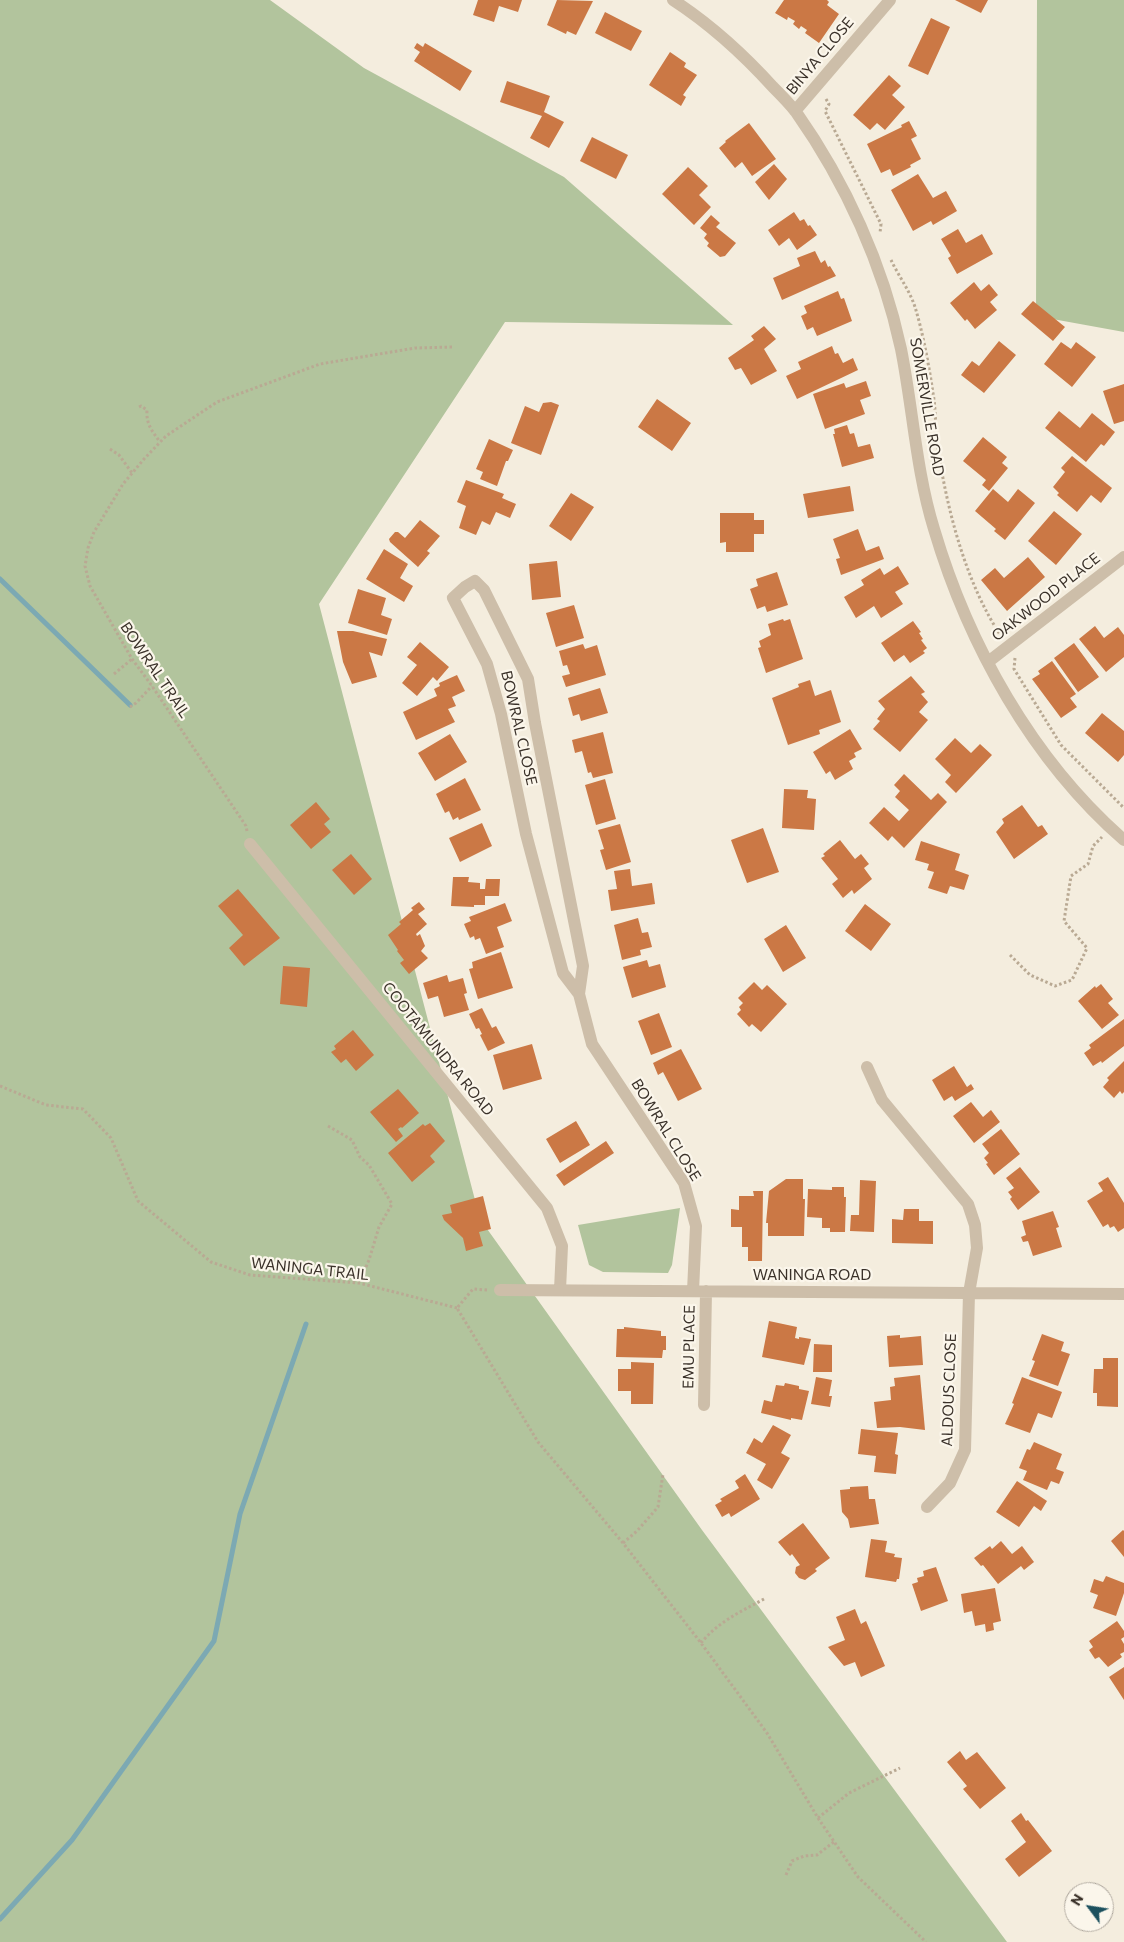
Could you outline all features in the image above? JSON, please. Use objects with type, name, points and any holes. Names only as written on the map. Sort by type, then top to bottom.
[{"type":"street","name":"SOMERVILLE ROAD","points":[[673,0],[733,45],[795,111],[838,181],[862,228],[890,304],[901,350],[922,476],[933,526],[953,587],[988,662],[1023,722],[1053,766],[1080,798],[1124,840]]},
{"type":"street","name":"BINYA CLOSE","points":[[795,111],[890,0]]},
{"type":"street","name":"OAKWOOD PLACE","points":[[988,662],[1124,558]]},
{"type":"street","name":"BOWRAL CLOSE","points":[[579,994],[583,966],[528,680],[484,590],[476,581],[465,587],[453,598],[487,664],[501,714],[526,834],[563,972],[579,994],[592,1044],[684,1184],[696,1226],[693,1291]]},
{"type":"street","name":"COOTAMUNDRA ROAD","points":[[250,844],[547,1208],[562,1246],[560,1290]]},
{"type":"street","name":"ALDOUS CLOSE","points":[[867,1067],[882,1100],[968,1204],[975,1224],[977,1248],[969,1293],[965,1450],[950,1483],[927,1507]]},
{"type":"street","name":"WANINGA ROAD","points":[[500,1290],[1124,1294]]},
{"type":"street","name":"EMU PLACE","points":[[704,1404],[706,1291]]},
{"type":"path","name":"BOWRAL TRAIL","points":[[250,844],[246,826],[132,659],[90,586],[85,566],[88,548],[94,532],[110,504],[132,473],[160,442],[217,402],[320,364],[415,348],[454,347]]},
{"type":"path","points":[[139,407],[141,406],[146,410],[146,419],[150,429],[160,442]]},
{"type":"path","points":[[110,449],[119,455],[132,473]]},
{"type":"path","points":[[1015,657],[1014,669],[1061,745],[1124,808]]},
{"type":"path","points":[[114,674],[132,659]]},
{"type":"path","points":[[130,706],[136,703],[152,686]]},
{"type":"path","points":[[1010,955],[1030,975],[1055,986],[1072,980],[1087,948],[1064,921],[1071,876],[1088,864],[1093,846],[1110,827]]},
{"type":"path","name":"WANINGA TRAIL","points":[[0,1086],[46,1105],[83,1109],[111,1138],[138,1201],[211,1262],[250,1275],[359,1283],[458,1308]]},
{"type":"path","points":[[328,1126],[352,1140],[360,1157],[369,1165],[392,1204],[379,1227],[369,1260],[359,1283]]},
{"type":"path","points":[[500,1290],[473,1289],[458,1308],[538,1442],[623,1543],[701,1643],[767,1733],[818,1818],[858,1877],[926,1942]]},
{"type":"path","points":[[623,1543],[637,1531],[658,1507],[663,1474]]},
{"type":"path","points":[[701,1643],[711,1630],[718,1625],[764,1599]]},
{"type":"path","points":[[818,1818],[849,1793],[900,1768]]},
{"type":"path","points":[[786,1876],[792,1861],[804,1856],[817,1855],[835,1841]]},
{"type":"green space","points":[[0,0],[270,0],[364,68],[564,177],[733,325],[505,322],[319,604],[480,1219],[702,1530],[1007,1942],[0,1942]]},
{"type":"green space","points":[[1037,0],[1124,0],[1124,332],[1036,316]]},
{"type":"green space","points":[[680,1208],[672,1265],[668,1273],[603,1272],[589,1265],[578,1225]]},
{"type":"building","points":[[478,0],[522,0],[518,12],[499,6],[494,22],[473,15]]},
{"type":"building","points":[[557,0],[593,1],[576,35],[567,31],[566,34],[547,25]]},
{"type":"building","points":[[784,0],[827,0],[829,2],[827,5],[839,14],[819,43],[805,33],[807,30],[801,26],[799,29],[793,24],[795,21],[788,17],[787,20],[775,13]]},
{"type":"building","points":[[955,0],[988,0],[981,13]]},
{"type":"building","points":[[605,12],[642,31],[631,51],[595,33]]},
{"type":"building","points":[[931,18],[950,27],[928,75],[908,66]]},
{"type":"building","points":[[417,43],[423,47],[425,43],[472,71],[460,91],[414,61],[420,52],[414,48]]},
{"type":"building","points":[[670,52],[686,63],[684,67],[697,75],[683,95],[686,97],[681,106],[649,85]]},
{"type":"building","points":[[889,75],[901,86],[892,95],[905,107],[885,130],[877,123],[870,130],[853,115]]},
{"type":"building","points":[[507,81],[550,96],[544,112],[564,122],[549,148],[530,138],[542,116],[500,102]]},
{"type":"building","points":[[909,121],[917,136],[911,139],[921,159],[910,165],[911,167],[893,176],[890,169],[881,173],[867,144],[902,127],[901,125]]},
{"type":"building","points":[[749,123],[776,159],[752,176],[742,162],[735,168],[719,148],[725,141]]},
{"type":"building","points":[[592,137],[628,155],[616,179],[580,161]]},
{"type":"building","points":[[774,164],[787,179],[769,200],[755,182]]},
{"type":"building","points":[[688,167],[708,186],[699,195],[711,207],[694,225],[662,194]]},
{"type":"building","points":[[918,174],[933,198],[946,191],[957,211],[933,225],[931,221],[913,231],[891,190]]},
{"type":"building","points":[[794,212],[800,221],[804,219],[808,226],[810,225],[817,235],[797,250],[789,238],[779,246],[768,230]]},
{"type":"building","points":[[711,215],[720,223],[716,227],[736,243],[725,256],[720,257],[707,246],[709,243],[704,238],[707,234],[700,228]]},
{"type":"building","points":[[958,229],[966,243],[982,234],[993,254],[957,274],[948,258],[951,256],[941,239]]},
{"type":"building","points":[[815,251],[821,263],[825,260],[836,276],[782,300],[773,278],[800,266],[797,258]]},
{"type":"building","points":[[974,282],[981,291],[989,284],[998,295],[990,302],[997,310],[975,329],[967,319],[965,321],[950,303]]},
{"type":"building","points":[[838,291],[841,299],[844,298],[852,321],[817,336],[813,327],[807,330],[801,316],[807,313],[804,306]]},
{"type":"building","points":[[1033,301],[1065,327],[1053,341],[1021,314]]},
{"type":"building","points":[[764,326],[776,339],[764,349],[777,371],[751,385],[741,368],[735,370],[728,358],[754,340],[751,336]]},
{"type":"building","points":[[999,341],[1016,355],[984,393],[961,375],[972,361],[979,366]]},
{"type":"building","points":[[1061,342],[1071,349],[1076,342],[1096,357],[1072,387],[1044,364]]},
{"type":"building","points":[[832,346],[835,354],[838,353],[843,363],[853,358],[858,370],[797,399],[786,376],[801,369],[798,362]]},
{"type":"building","points":[[866,381],[871,396],[860,400],[865,414],[825,429],[813,394],[844,383],[846,388]]},
{"type":"building","points":[[1124,384],[1124,421],[1114,424],[1103,391]]},
{"type":"building","points":[[657,399],[691,423],[672,451],[638,427]]},
{"type":"building","points":[[551,402],[559,405],[541,455],[511,443],[525,406],[539,412],[543,403]]},
{"type":"building","points":[[1059,411],[1080,428],[1092,413],[1115,432],[1104,446],[1101,444],[1086,462],[1045,428]]},
{"type":"building","points":[[847,425],[850,434],[854,433],[858,447],[870,444],[874,458],[842,467],[833,434],[835,434],[834,429]]},
{"type":"building","points":[[983,437],[1007,457],[1002,463],[1008,468],[989,491],[982,485],[986,480],[963,461]]},
{"type":"building","points":[[489,439],[513,450],[508,461],[506,461],[497,486],[480,479],[483,472],[476,469]]},
{"type":"building","points":[[1072,456],[1112,488],[1101,503],[1091,495],[1077,512],[1057,495],[1059,493],[1053,487],[1065,472],[1061,468]]},
{"type":"building","points":[[466,480],[504,494],[502,498],[516,504],[510,518],[496,512],[490,525],[482,521],[476,535],[459,528],[466,506],[457,502]]},
{"type":"building","points":[[850,486],[854,511],[808,518],[803,494]]},
{"type":"building","points":[[993,489],[1008,502],[1018,489],[1035,503],[1005,540],[994,531],[996,529],[975,511]]},
{"type":"building","points":[[571,493],[594,507],[571,541],[549,526]]},
{"type":"building","points":[[1054,511],[1082,534],[1056,565],[1028,541]]},
{"type":"building","points":[[720,513],[754,513],[754,520],[764,520],[764,534],[754,534],[754,552],[726,552],[726,542],[720,543]]},
{"type":"building","points":[[420,520],[440,536],[427,551],[430,553],[418,567],[389,539],[395,532],[398,532],[405,538]]},
{"type":"building","points":[[858,529],[866,551],[879,546],[884,559],[841,575],[836,559],[840,558],[833,539]]},
{"type":"building","points":[[384,549],[408,564],[400,578],[413,586],[404,602],[366,579]]},
{"type":"building","points":[[1028,557],[1045,577],[1007,611],[981,580],[995,568],[1004,578]]},
{"type":"building","points":[[557,561],[561,597],[532,600],[529,564]]},
{"type":"building","points":[[898,566],[909,584],[895,592],[903,604],[881,618],[874,606],[856,618],[844,597],[864,585],[861,580],[880,568],[884,575]]},
{"type":"building","points":[[777,572],[788,605],[767,612],[765,606],[757,609],[750,589],[758,586],[756,579]]},
{"type":"building","points":[[358,589],[386,598],[381,615],[392,619],[387,635],[348,623]]},
{"type":"building","points":[[574,605],[584,638],[556,647],[546,613]]},
{"type":"building","points":[[783,619],[784,621],[790,619],[803,659],[766,673],[758,648],[761,647],[759,641],[771,635],[768,624]]},
{"type":"building","points":[[913,621],[921,632],[919,633],[923,639],[921,640],[927,648],[923,651],[925,653],[910,663],[904,655],[894,662],[881,643]]},
{"type":"building","points":[[1095,626],[1104,638],[1118,627],[1124,635],[1124,657],[1106,672],[1079,639]]},
{"type":"building","points":[[337,631],[353,631],[387,639],[382,656],[369,652],[377,677],[352,684],[343,662]]},
{"type":"building","points":[[420,642],[449,667],[437,681],[433,677],[417,696],[402,683],[417,665],[407,657]]},
{"type":"building","points":[[1074,643],[1099,677],[1078,692],[1054,658]]},
{"type":"building","points":[[583,644],[585,649],[597,645],[606,675],[566,687],[562,676],[570,674],[567,665],[563,666],[559,651]]},
{"type":"building","points":[[1052,661],[1076,694],[1070,698],[1077,707],[1061,718],[1032,679],[1040,674],[1038,671]]},
{"type":"building","points":[[457,675],[465,691],[452,697],[456,706],[448,709],[455,722],[416,740],[403,712],[437,696],[434,689],[440,686],[439,683]]},
{"type":"building","points":[[911,676],[925,692],[921,694],[928,702],[919,712],[928,720],[900,752],[873,729],[880,721],[877,719],[885,709],[878,701]]},
{"type":"building","points":[[810,680],[815,696],[831,690],[841,722],[819,730],[820,734],[788,745],[772,698],[799,687],[798,684]]},
{"type":"building","points":[[600,688],[608,713],[581,721],[579,714],[573,716],[568,698]]},
{"type":"building","points":[[1102,713],[1124,731],[1124,755],[1118,762],[1085,733]]},
{"type":"building","points":[[850,729],[862,749],[854,753],[856,757],[849,761],[853,769],[835,780],[830,771],[826,774],[813,752]]},
{"type":"building","points":[[603,732],[613,773],[593,778],[591,772],[588,773],[582,751],[575,753],[572,740]]},
{"type":"building","points":[[450,734],[467,762],[435,781],[418,753]]},
{"type":"building","points":[[955,738],[971,753],[980,744],[992,755],[956,793],[945,782],[951,775],[935,759]]},
{"type":"building","points":[[904,774],[931,800],[938,793],[947,802],[904,848],[892,836],[888,841],[869,823],[884,807],[899,821],[909,810],[895,797],[900,791],[894,785]]},
{"type":"building","points":[[465,778],[481,810],[459,820],[458,817],[453,820],[449,811],[445,813],[436,794]]},
{"type":"building","points":[[605,779],[616,819],[596,825],[585,785]]},
{"type":"building","points":[[784,789],[808,790],[807,798],[816,799],[814,830],[782,828]]},
{"type":"building","points":[[316,802],[330,819],[324,824],[331,832],[311,849],[290,825]]},
{"type":"building","points":[[1022,805],[1038,827],[1042,825],[1048,834],[1014,859],[996,832],[1004,823],[1002,819]]},
{"type":"building","points":[[482,823],[492,846],[460,862],[449,838]]},
{"type":"building","points":[[620,824],[631,862],[606,870],[600,850],[604,849],[598,830]]},
{"type":"building","points":[[763,828],[779,872],[747,883],[731,840]]},
{"type":"building","points":[[840,840],[855,859],[861,854],[869,864],[864,868],[872,879],[854,894],[852,890],[843,898],[832,884],[838,879],[821,858],[825,856],[823,854]]},
{"type":"building","points":[[921,841],[960,854],[955,870],[969,875],[964,890],[950,886],[947,894],[928,888],[934,872],[927,870],[929,864],[915,860]]},
{"type":"building","points":[[351,854],[372,879],[354,895],[332,870]]},
{"type":"building","points":[[630,869],[632,886],[652,883],[655,904],[611,911],[608,890],[617,889],[614,871]]},
{"type":"building","points":[[453,877],[469,877],[468,882],[480,883],[480,889],[485,889],[486,879],[500,879],[499,896],[485,896],[485,905],[474,905],[474,907],[451,906]]},
{"type":"building","points":[[238,889],[280,938],[244,966],[229,948],[243,935],[218,906]]},
{"type":"building","points":[[419,902],[425,909],[418,914],[427,924],[416,934],[417,936],[420,934],[425,946],[421,951],[428,958],[409,974],[400,963],[404,960],[388,935],[401,924],[399,922]]},
{"type":"building","points":[[505,903],[512,921],[497,927],[504,947],[486,954],[480,938],[475,940],[474,936],[470,938],[464,924],[471,921],[469,917]]},
{"type":"building","points":[[865,904],[891,924],[871,951],[845,931]]},
{"type":"building","points":[[638,918],[642,933],[648,932],[652,947],[640,950],[641,955],[622,960],[614,925]]},
{"type":"building","points":[[786,925],[806,958],[783,972],[764,939]]},
{"type":"building","points":[[501,952],[513,988],[478,999],[469,969],[473,968],[472,962]]},
{"type":"building","points":[[647,960],[649,967],[660,964],[666,987],[632,998],[623,967]]},
{"type":"building","points":[[283,966],[310,968],[307,1007],[280,1004]]},
{"type":"building","points":[[447,975],[449,982],[463,978],[467,993],[464,994],[469,1010],[444,1017],[438,996],[428,999],[423,983]]},
{"type":"building","points":[[754,982],[762,990],[767,985],[787,1004],[761,1032],[752,1024],[749,1027],[737,1014],[741,1010],[739,1007],[743,1003],[738,998]]},
{"type":"building","points":[[1101,984],[1113,999],[1108,1003],[1119,1015],[1102,1029],[1078,1001],[1095,986],[1096,988]]},
{"type":"building","points":[[482,1008],[492,1028],[496,1026],[505,1043],[488,1051],[480,1035],[482,1034],[479,1028],[476,1029],[469,1014]]},
{"type":"building","points":[[659,1013],[672,1047],[651,1055],[638,1021]]},
{"type":"building","points":[[1124,1019],[1124,1046],[1102,1063],[1101,1061],[1093,1066],[1084,1053],[1091,1048],[1089,1045]]},
{"type":"building","points":[[353,1030],[374,1055],[356,1071],[346,1059],[341,1063],[331,1052],[336,1049],[334,1046]]},
{"type":"building","points":[[532,1044],[542,1079],[503,1090],[493,1055]]},
{"type":"building","points":[[681,1049],[702,1089],[678,1101],[663,1072],[658,1075],[653,1063]]},
{"type":"building","points":[[1124,1061],[1124,1092],[1122,1094],[1120,1091],[1114,1098],[1103,1087],[1109,1080],[1107,1078]]},
{"type":"building","points":[[954,1066],[967,1087],[971,1084],[974,1089],[955,1101],[952,1096],[944,1101],[932,1080]]},
{"type":"building","points":[[398,1089],[419,1113],[402,1128],[398,1129],[403,1136],[396,1142],[370,1112]]},
{"type":"building","points":[[971,1102],[983,1117],[991,1110],[1000,1122],[974,1143],[953,1116]]},
{"type":"building","points":[[576,1121],[590,1145],[560,1163],[546,1139]]},
{"type":"building","points":[[430,1123],[445,1141],[430,1156],[435,1162],[412,1182],[388,1153],[423,1124],[425,1126]]},
{"type":"building","points":[[1001,1129],[1020,1154],[994,1175],[986,1164],[988,1163],[984,1158],[989,1153],[982,1144]]},
{"type":"building","points":[[606,1141],[614,1153],[564,1186],[556,1175]]},
{"type":"building","points":[[1020,1167],[1040,1192],[1018,1210],[1010,1199],[1012,1197],[1008,1192],[1014,1188],[1006,1178]]},
{"type":"building","points":[[1108,1177],[1124,1203],[1124,1228],[1118,1232],[1114,1226],[1110,1228],[1108,1224],[1103,1227],[1087,1201],[1103,1191],[1098,1183]]},
{"type":"building","points":[[786,1179],[803,1179],[803,1199],[805,1199],[804,1236],[768,1236],[768,1223],[766,1223],[769,1191]]},
{"type":"building","points":[[860,1180],[876,1181],[874,1232],[850,1231],[851,1215],[859,1215]]},
{"type":"building","points":[[832,1187],[844,1187],[844,1197],[846,1197],[845,1232],[830,1232],[830,1228],[822,1228],[822,1218],[807,1217],[808,1189],[832,1190]]},
{"type":"building","points":[[753,1191],[763,1191],[762,1261],[748,1261],[748,1247],[742,1247],[742,1227],[731,1227],[731,1209],[739,1210],[739,1196],[754,1196]]},
{"type":"building","points":[[483,1196],[491,1229],[479,1232],[483,1246],[466,1251],[463,1238],[444,1220],[442,1215],[452,1213],[450,1205]]},
{"type":"building","points":[[904,1209],[919,1209],[919,1221],[933,1221],[933,1244],[892,1243],[892,1219],[903,1220]]},
{"type":"building","points":[[1053,1211],[1059,1227],[1056,1228],[1062,1247],[1033,1256],[1028,1241],[1023,1242],[1021,1237],[1026,1235],[1022,1221]]},
{"type":"building","points":[[769,1321],[797,1327],[795,1338],[811,1339],[804,1365],[762,1357]]},
{"type":"building","points":[[624,1327],[661,1331],[661,1336],[666,1336],[666,1350],[663,1350],[662,1358],[616,1357],[617,1329],[624,1329]]},
{"type":"building","points":[[1042,1334],[1064,1342],[1061,1351],[1070,1354],[1058,1386],[1029,1376],[1035,1361],[1032,1360]]},
{"type":"building","points":[[900,1335],[900,1338],[921,1336],[923,1365],[889,1367],[887,1336]]},
{"type":"building","points":[[814,1344],[832,1345],[832,1372],[813,1372]]},
{"type":"building","points":[[1103,1358],[1118,1358],[1118,1407],[1097,1406],[1097,1393],[1093,1393],[1094,1369],[1103,1369]]},
{"type":"building","points":[[631,1362],[654,1363],[653,1404],[631,1404],[631,1391],[618,1391],[618,1369],[631,1369]]},
{"type":"building","points":[[920,1375],[925,1430],[900,1427],[877,1428],[874,1402],[891,1400],[890,1387],[895,1386],[894,1378]]},
{"type":"building","points":[[816,1377],[832,1380],[829,1396],[832,1396],[830,1407],[811,1404]]},
{"type":"building","points":[[1022,1377],[1062,1392],[1052,1418],[1038,1413],[1030,1433],[1005,1424],[1014,1404],[1012,1403]]},
{"type":"building","points":[[785,1383],[799,1386],[799,1389],[809,1391],[802,1420],[791,1418],[791,1420],[761,1413],[764,1400],[772,1402],[776,1385],[784,1386]]},
{"type":"building","points":[[773,1425],[791,1435],[781,1453],[790,1458],[772,1489],[757,1480],[766,1464],[746,1453],[754,1438],[762,1443]]},
{"type":"building","points":[[861,1429],[898,1433],[895,1454],[898,1455],[896,1474],[874,1472],[876,1456],[858,1454]]},
{"type":"building","points":[[1034,1442],[1062,1454],[1056,1469],[1064,1472],[1059,1484],[1051,1481],[1047,1490],[1023,1480],[1027,1471],[1019,1468],[1027,1449],[1030,1450]]},
{"type":"building","points":[[745,1474],[760,1499],[731,1517],[729,1513],[722,1517],[715,1505],[722,1501],[720,1499],[739,1488],[735,1481]]},
{"type":"building","points":[[1017,1481],[1047,1501],[1041,1511],[1034,1506],[1019,1527],[996,1512]]},
{"type":"building","points":[[868,1486],[869,1499],[875,1499],[879,1524],[850,1528],[848,1519],[842,1512],[840,1490],[850,1489],[850,1487]]},
{"type":"building","points":[[803,1523],[830,1558],[815,1569],[817,1571],[805,1580],[799,1578],[795,1573],[796,1567],[800,1565],[792,1554],[790,1556],[778,1542]]},
{"type":"building","points":[[1124,1531],[1124,1557],[1111,1541]]},
{"type":"building","points":[[871,1539],[887,1541],[885,1552],[895,1554],[894,1557],[902,1558],[899,1579],[896,1582],[865,1577]]},
{"type":"building","points":[[1001,1541],[1012,1554],[1022,1546],[1034,1562],[1024,1570],[1021,1566],[998,1584],[983,1565],[981,1566],[974,1558],[990,1546],[992,1549]]},
{"type":"building","points":[[936,1567],[948,1601],[921,1611],[912,1584],[918,1582],[917,1578],[924,1576],[923,1571]]},
{"type":"building","points":[[1106,1576],[1124,1583],[1124,1593],[1116,1616],[1093,1608],[1098,1595],[1090,1592],[1094,1579],[1103,1582]]},
{"type":"building","points":[[995,1588],[1001,1621],[993,1623],[994,1630],[986,1632],[985,1624],[975,1626],[972,1611],[964,1613],[961,1594]]},
{"type":"building","points":[[855,1609],[861,1624],[866,1621],[885,1666],[861,1677],[855,1662],[844,1666],[828,1647],[845,1640],[836,1617]]},
{"type":"building","points":[[1117,1621],[1124,1631],[1124,1637],[1121,1639],[1124,1644],[1124,1652],[1120,1654],[1122,1657],[1108,1667],[1099,1657],[1095,1659],[1089,1650],[1093,1647],[1089,1641]]},
{"type":"building","points":[[1124,1667],[1124,1700],[1109,1677]]},
{"type":"building","points":[[960,1751],[966,1760],[977,1752],[1006,1788],[980,1809],[963,1789],[967,1786],[947,1762]]},
{"type":"building","points":[[1021,1813],[1052,1851],[1019,1877],[1005,1859],[1026,1842],[1011,1821]]},
{"type":"waterway","points":[[0,579],[130,705]]},
{"type":"waterway","points":[[0,1919],[72,1840],[214,1641],[240,1514],[306,1324]]}]
